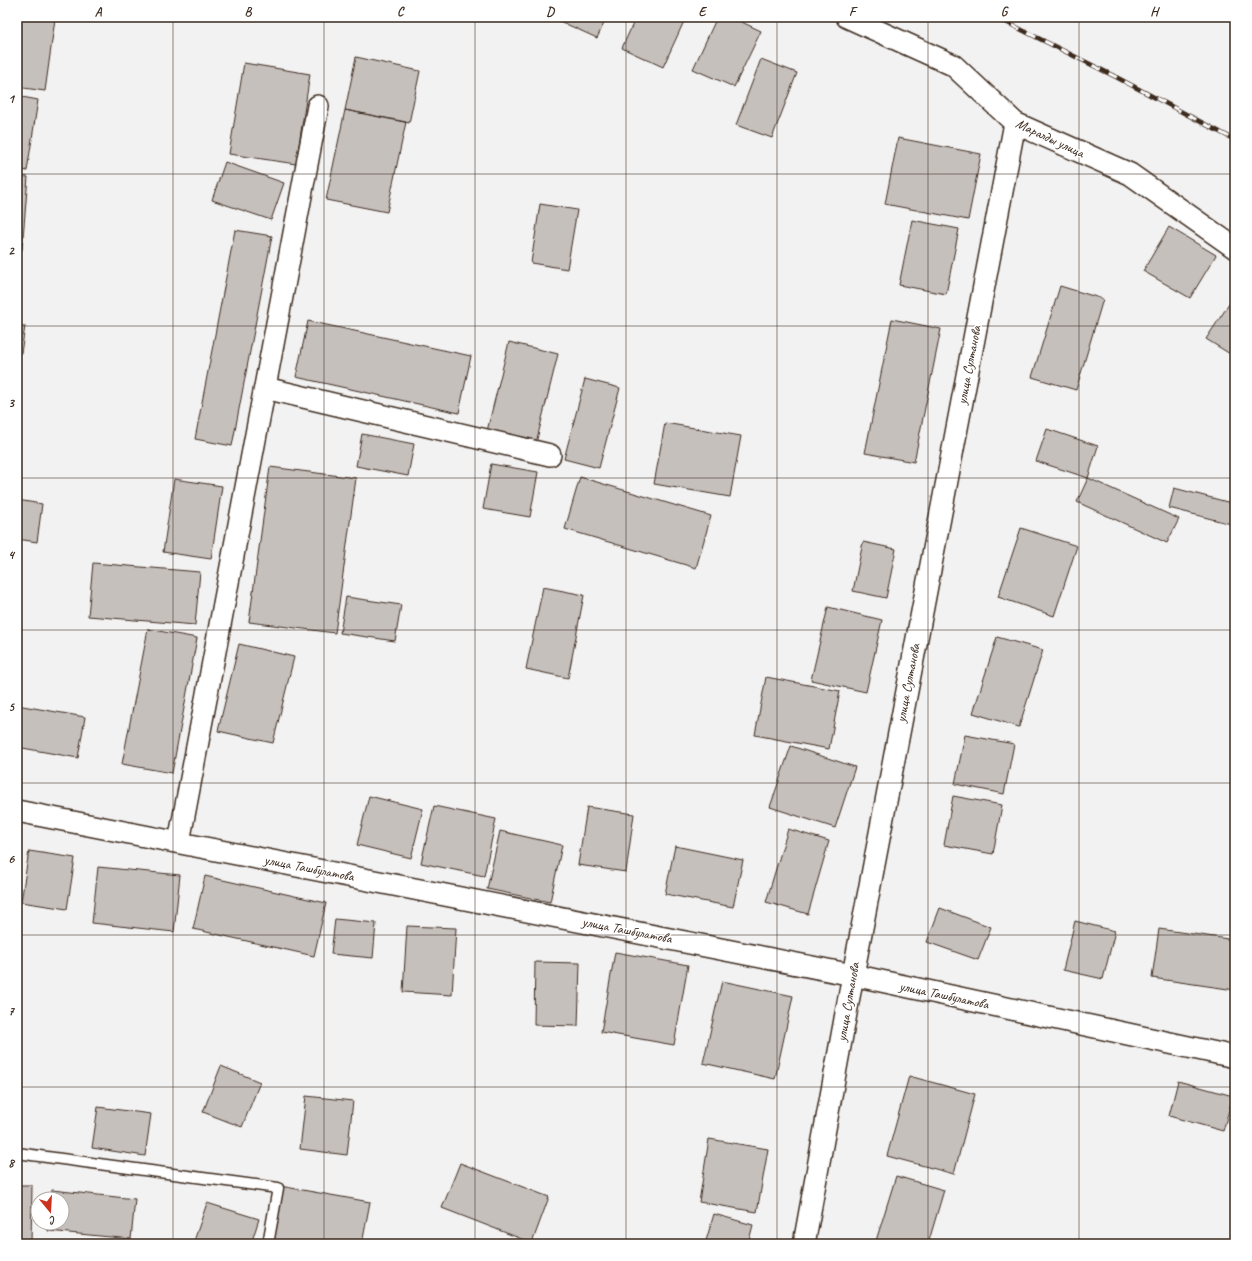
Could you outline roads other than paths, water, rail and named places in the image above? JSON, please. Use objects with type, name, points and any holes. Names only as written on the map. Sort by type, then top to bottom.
[{"type":"street","name":"Маралды улица","points":[[847,17],[953,65],[1015,123],[1130,174],[1235,248]]},
{"type":"street","points":[[179,842],[318,106]]},
{"type":"street","name":"улица Султанова","points":[[804,1244],[853,975],[1015,123]]},
{"type":"street","points":[[265,388],[550,455]]},
{"type":"street","name":"улица Ташбулатова","points":[[17,811],[853,975],[1235,1057]]},
{"type":"lane","points":[[17,1152],[278,1188],[268,1244]]},
{"type":"railway","points":[[996,17],[1116,77],[1235,140]]}]
